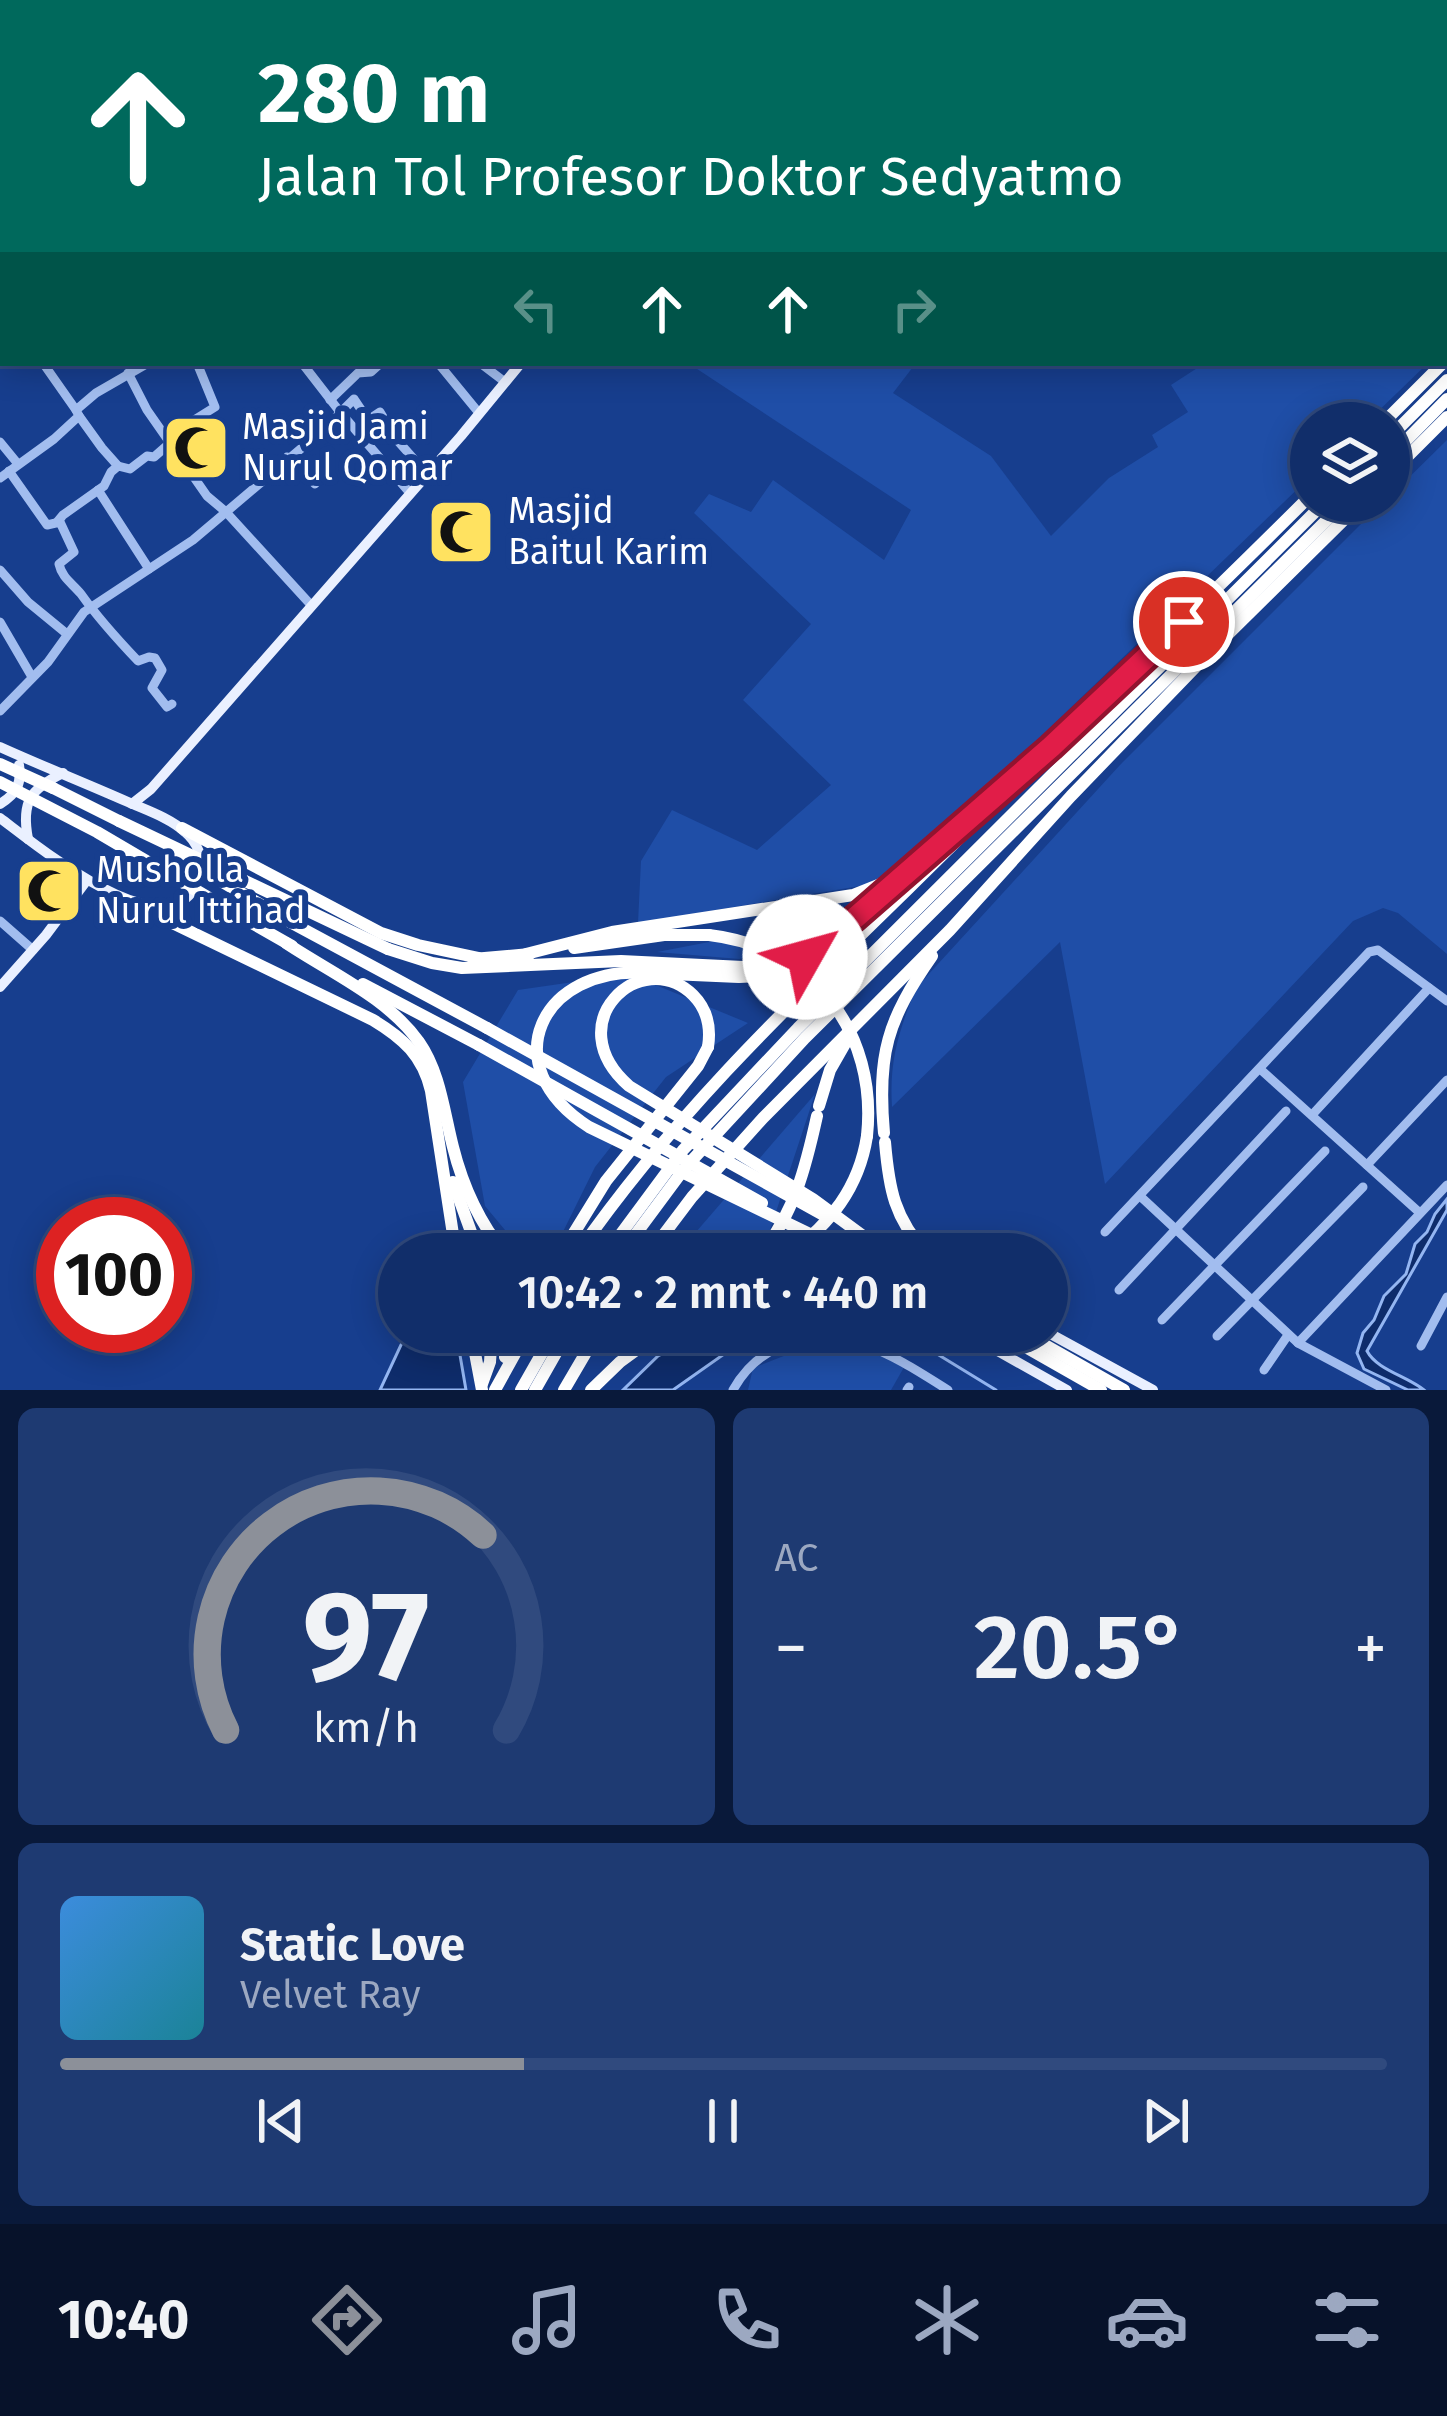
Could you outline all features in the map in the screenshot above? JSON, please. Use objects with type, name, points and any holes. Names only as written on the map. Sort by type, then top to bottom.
[{"type":"highway","points":[[1404,402],[1439,366]]},
{"type":"highway","points":[[1410,417],[1447,380]]},
{"type":"highway","points":[[1410,437],[1447,400]]},
{"type":"highway","points":[[1410,454],[1447,417]]},
{"type":"highway","points":[[593,1233],[653,1152],[722,1073],[1290,516]]},
{"type":"highway","points":[[621,1233],[683,1150],[798,1028],[1305,522]]},
{"type":"highway","points":[[637,1233],[684,1169],[805,1038],[1325,522]]},
{"type":"highway","points":[[665,1233],[763,1118],[950,930],[1207,655],[1342,522]]},
{"type":"highway","points":[[809,1233],[572,1116],[541,1074],[542,1028],[554,1005],[572,987],[594,977],[618,972],[752,977],[794,962],[826,943],[1051,747]]},
{"type":"highway","points":[[0,764],[394,951],[432,963],[462,968],[528,961],[653,936],[709,934],[747,942],[789,962],[835,1006],[853,1035],[869,1108],[860,1166],[845,1198],[815,1233]]},
{"type":"highway","points":[[0,782],[815,1233]]},
{"type":"highway","points":[[119,820],[290,922],[856,1233]]},
{"type":"highway","points":[[182,828],[381,933],[418,945],[479,958],[528,961],[757,967],[794,962]]},
{"type":"highway","points":[[528,961],[612,932],[860,893],[905,873]]},
{"type":"highway","points":[[125,900],[373,1020],[410,1046],[431,1091],[452,1233]]},
{"type":"highway","points":[[910,1233],[893,1201],[881,1085],[888,1035],[906,995],[950,930]]},
{"type":"highway","points":[[281,940],[390,1011],[421,1044],[434,1070],[461,1178],[489,1233]]},
{"type":"highway","points":[[394,951],[479,958]]},
{"type":"highway","points":[[574,1233],[606,1181],[665,1107],[698,1066],[707,1047],[709,1026],[694,996],[668,981],[648,980],[616,996],[602,1018],[604,1054],[614,1071],[629,1085],[665,1107],[813,1198],[859,1233]]},
{"type":"highway","points":[[778,1233],[795,1198],[830,1070],[860,1018]]},
{"type":"highway","points":[[434,1070],[452,1181],[471,1233]]},
{"type":"highway","points":[[477,1353],[487,1389]]},
{"type":"highway","points":[[487,1389],[491,1353]]},
{"type":"highway","points":[[487,1389],[506,1353]]},
{"type":"highway","points":[[487,1389],[512,1353]]},
{"type":"highway","points":[[521,1390],[542,1353]]},
{"type":"highway","points":[[536,1390],[556,1353]]},
{"type":"highway","points":[[565,1390],[586,1353]]},
{"type":"highway","points":[[591,1390],[632,1353]]},
{"type":"highway","points":[[1036,1353],[1101,1390]]},
{"type":"highway","points":[[1059,1353],[1124,1390]]},
{"type":"main road","points":[[132,804],[151,789],[518,366]]},
{"type":"main road","points":[[0,818],[125,900],[166,905],[180,900],[194,887],[200,871],[200,857],[182,828],[6,750]]},
{"type":"main road","points":[[0,804],[13,795],[21,779],[19,765],[6,750]]},
{"type":"main road","points":[[28,839],[25,824],[30,798],[36,788],[63,773]]},
{"type":"main road","points":[[148,811],[151,789]]},
{"type":"main road","points":[[0,987],[88,880]]},
{"type":"main road","points":[[1068,1343],[1153,1390]]},
{"type":"main road","points":[[1001,1353],[1066,1390]]},
{"type":"street","points":[[45,366],[102,448],[118,466],[130,469],[147,456],[154,457],[168,440],[214,407],[198,366]]},
{"type":"street","points":[[9,471],[54,439],[96,393],[142,366]]},
{"type":"street","points":[[304,366],[410,493]]},
{"type":"street","points":[[331,400],[358,374],[377,366]]},
{"type":"street","points":[[442,366],[479,413]]},
{"type":"street","points":[[484,366],[505,382]]},
{"type":"street","points":[[128,373],[147,410],[208,496],[311,604]]},
{"type":"street","points":[[0,711],[90,609],[194,541],[354,399],[368,420],[380,412],[427,474]]},
{"type":"street","points":[[0,442],[9,471],[47,525],[104,487],[118,466]]},
{"type":"street","points":[[287,457],[315,484]]},
{"type":"street","points":[[98,490],[148,569]]},
{"type":"street","points":[[58,521],[75,550],[59,564],[61,574],[138,662],[154,658],[162,670],[152,688],[167,706],[172,704]]},
{"type":"street","points":[[0,570],[28,602],[67,634]]},
{"type":"street","points":[[0,622],[32,677]]},
{"type":"street","points":[[0,921],[33,950]]},
{"type":"street","points":[[1105,1232],[1374,949],[1447,1001]]},
{"type":"street","points":[[1312,1115],[1429,988]]},
{"type":"street","points":[[1260,1069],[1420,1213]]},
{"type":"street","points":[[1367,1165],[1447,1080]]},
{"type":"street","points":[[1119,1290],[1286,1111]]},
{"type":"street","points":[[1162,1320],[1324,1151]]},
{"type":"street","points":[[1298,1343],[1447,1185]]},
{"type":"street","points":[[1217,1336],[1363,1187]]},
{"type":"street","points":[[1140,1196],[1298,1343],[1386,1390]]},
{"type":"street","points":[[1421,1346],[1447,1297]]},
{"type":"street","points":[[1264,1370],[1288,1335]]},
{"type":"street","points":[[733,1390],[765,1354],[815,1336],[870,1346],[948,1390]]},
{"type":"shaded area","points":[[693,366],[914,366],[893,393],[991,456],[1051,536],[1109,478],[1158,447],[1152,435],[1188,412],[1171,385],[1200,366],[1425,366],[1388,402],[1290,402],[1290,496],[950,824],[878,883],[638,923],[641,861],[672,810],[757,850],[831,785],[743,700],[811,624],[694,513],[709,494],[751,512],[773,480],[884,560],[911,510]]},
{"type":"shaded area","points":[[1447,440],[1447,954],[1398,913],[1383,908],[1353,921],[1105,1184],[1060,942],[892,1107],[896,1046],[916,988],[1120,765],[1363,522],[1410,522],[1410,476]]},
{"type":"shaded area","points":[[846,916],[808,947],[739,959],[657,952]]},
{"type":"shaded area","points":[[629,974],[748,1023],[666,1077],[595,1167],[562,1233],[508,1233],[485,1206],[463,1082],[518,990]]},
{"type":"shaded area","points":[[815,1094],[769,1233],[695,1233]]},
{"type":"shaded area","points":[[1447,1199],[1447,1210],[1367,1351],[1378,1363],[1424,1390],[1408,1390],[1364,1369],[1357,1353],[1384,1296],[1406,1274],[1415,1244]]},
{"type":"shaded area","points":[[397,1353],[460,1353],[466,1390],[380,1390]]},
{"type":"shaded area","points":[[726,1353],[673,1390],[623,1390],[658,1356]]},
{"type":"shaded area","points":[[791,1353],[866,1353],[907,1362],[891,1390],[748,1390],[753,1368]]},
{"type":"waterway","points":[[935,1353],[996,1390]]},
{"type":"place","name":"Masjid Jami Nurul Qomar","points":[[196,448]]},
{"type":"place","name":"Masjid Baitul Karim","points":[[461,532]]},
{"type":"place","name":"Musholla Nurul Ittihad","points":[[49,891]]},
{"type":"route","points":[[805,957],[1051,747],[1184,622]]}]
